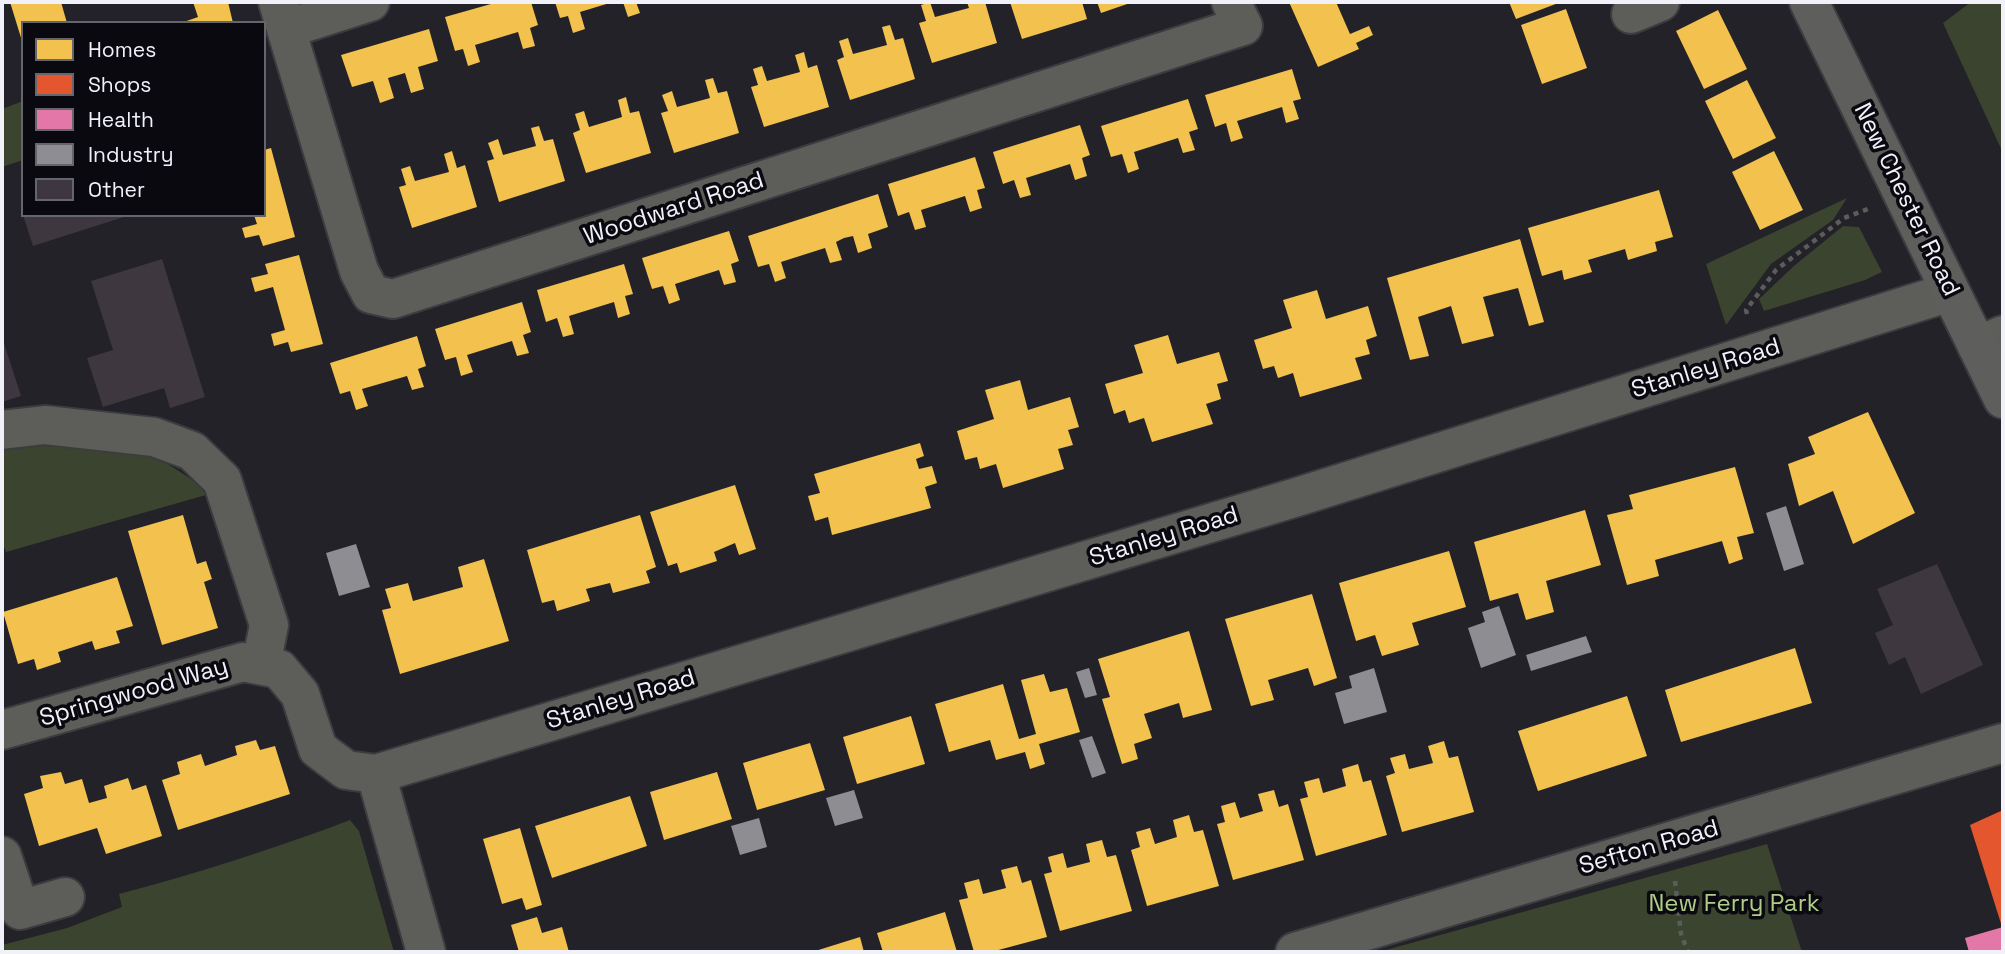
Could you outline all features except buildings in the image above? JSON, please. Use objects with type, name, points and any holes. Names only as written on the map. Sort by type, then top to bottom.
[{"type":"main road","name":"New Chester Road","points":[[1809,2],[1951,292],[1990,340],[2003,399]]},
{"type":"street","points":[[282,15],[370,2]]},
{"type":"street","name":"Woodward Road","points":[[282,15],[359,271],[371,294],[393,299],[1242,26],[1231,2]]},
{"type":"street","name":"Stanley Road","points":[[376,774],[1297,497],[1951,292]]},
{"type":"street","points":[[2,430],[45,425],[154,436],[192,451],[222,480],[265,612],[269,625],[261,666]]},
{"type":"street","name":"Springwood Way","points":[[2,730],[243,662],[279,669],[300,694],[318,749],[346,770],[376,774]]},
{"type":"street","name":"Sefton Road","points":[[1295,952],[1673,841],[1814,812],[1908,784],[2003,743]]},
{"type":"street","points":[[376,774],[426,952]]},
{"type":"street","points":[[2,856],[20,910],[65,897]]},
{"type":"path","points":[[1757,352],[1746,310],[1776,270],[1844,218],[1903,195]]},
{"type":"path","points":[[1673,841],[1676,904],[1681,934],[1688,952]]},
{"type":"green space","points":[[1971,2],[2003,2],[2003,153],[1943,23]]},
{"type":"green space","points":[[21,102],[21,161],[2,167],[2,109]]},
{"type":"green space","points":[[1847,198],[1833,220],[1771,264],[1726,325],[1706,264]]},
{"type":"green space","points":[[1843,226],[1859,227],[1882,272],[1865,280],[1764,311],[1759,299]]},
{"type":"green space","points":[[60,442],[108,447],[154,458],[192,480],[206,495],[6,552],[2,541],[2,449]]},
{"type":"green space","points":[[350,820],[359,831],[394,952],[2,952],[2,945],[67,928],[122,907],[119,894],[236,860]]},
{"type":"green space","name":"New Ferry Park","points":[[1767,844],[1802,952],[1379,952]]}]
